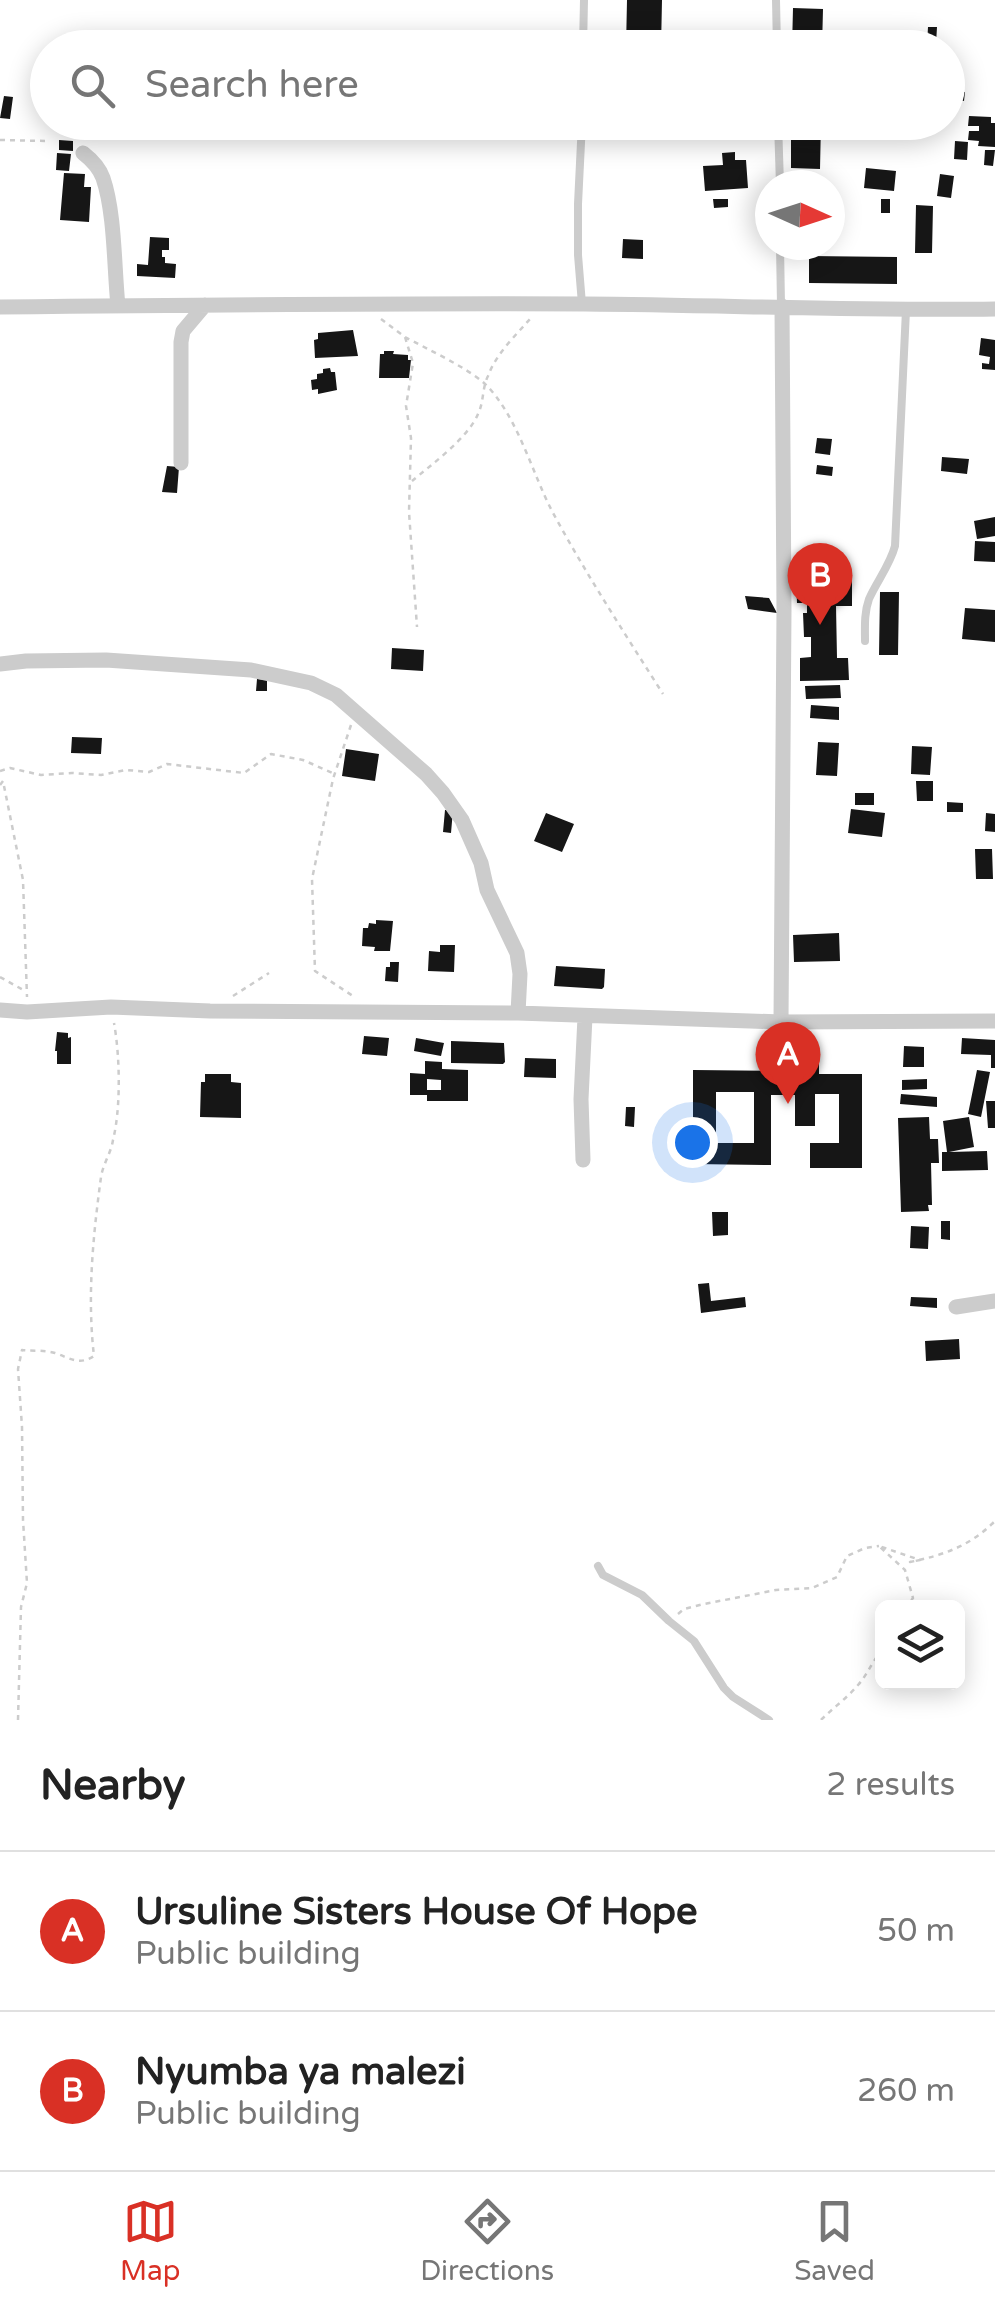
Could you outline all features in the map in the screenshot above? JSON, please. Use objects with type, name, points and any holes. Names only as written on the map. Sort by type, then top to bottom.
[{"type":"street","points":[[83,153],[94,161],[102,177],[110,212],[118,306]]},
{"type":"street","points":[[0,307],[582,304],[995,309]]},
{"type":"street","points":[[180,463],[181,342],[183,331],[205,305]]},
{"type":"street","points":[[780,1022],[782,306]]},
{"type":"street","points":[[0,664],[106,660],[252,670],[311,683],[336,695],[426,774],[462,820],[480,863],[486,890],[517,952],[518,1013]]},
{"type":"street","points":[[0,1010],[111,1007],[210,1012],[518,1013],[780,1022],[995,1021]]},
{"type":"street","points":[[583,1160],[585,1017]]},
{"type":"street","points":[[956,1307],[995,1300]]},
{"type":"lane","points":[[583,30],[584,0]]},
{"type":"lane","points":[[776,0],[777,30]]},
{"type":"lane","points":[[581,140],[578,255],[582,304]]},
{"type":"lane","points":[[779,140],[780,170]]},
{"type":"lane","points":[[780,260],[782,306]]},
{"type":"lane","points":[[864,641],[868,602],[895,546],[906,310]]},
{"type":"lane","points":[[598,1566],[603,1574],[642,1595],[694,1640],[733,1697],[769,1720]]},
{"type":"path","points":[[0,140],[46,141]]},
{"type":"path","points":[[365,304],[405,337],[485,384],[527,451],[568,540],[663,694]]},
{"type":"path","points":[[409,484],[432,467],[470,428],[481,409],[494,363],[532,317],[552,304]]},
{"type":"path","points":[[405,337],[413,368],[406,406],[411,438],[409,484],[417,626]]},
{"type":"path","points":[[356,712],[335,774],[312,880],[315,971],[354,996],[360,1010]]},
{"type":"path","points":[[0,771],[10,768],[41,776],[100,776],[126,770],[149,772],[167,764],[244,773],[271,754],[302,760],[335,774]]},
{"type":"path","points":[[0,785],[3,781],[22,880],[27,1012]]},
{"type":"path","points":[[210,1012],[270,972]]},
{"type":"path","points":[[0,977],[26,992]]},
{"type":"path","points":[[18,1720],[21,1607],[27,1583],[18,1369],[22,1350],[55,1353],[86,1362],[94,1356],[90,1318],[93,1246],[101,1179],[113,1144],[118,1088],[111,1007]]},
{"type":"path","points":[[668,1621],[699,1605],[776,1590],[812,1588],[836,1576],[847,1556],[865,1548],[879,1546],[920,1560],[910,1562],[921,1560],[950,1554],[978,1538],[995,1521]]},
{"type":"path","points":[[879,1546],[905,1570],[911,1600]]},
{"type":"path","points":[[821,1720],[858,1685],[875,1658]]},
{"type":"building","points":[[627,0],[662,0],[661,30],[626,30]]},
{"type":"building","points":[[793,8],[823,9],[822,30],[792,30]]},
{"type":"building","points":[[4,96],[13,97],[10,119],[0,118]]},
{"type":"building","points":[[969,116],[991,117],[991,123],[995,123],[995,147],[978,146],[979,141],[968,140],[969,131],[979,131],[979,126],[968,126]]},
{"type":"building","points":[[59,140],[73,141],[73,151],[59,150]]},
{"type":"building","points":[[791,140],[821,140],[820,169],[791,168]]},
{"type":"building","points":[[955,141],[968,142],[967,160],[954,159]]},
{"type":"building","points":[[985,150],[995,150],[993,166],[984,165]]},
{"type":"building","points":[[735,152],[735,160],[746,160],[748,188],[705,191],[703,166],[723,165],[722,153]]},
{"type":"building","points":[[57,153],[71,154],[69,171],[56,170]]},
{"type":"building","points":[[866,168],[896,171],[894,191],[864,188]]},
{"type":"building","points":[[64,173],[85,174],[84,187],[91,187],[89,222],[60,220]]},
{"type":"building","points":[[940,174],[954,176],[951,198],[937,196]]},
{"type":"building","points":[[713,199],[728,199],[728,207],[714,208]]},
{"type":"building","points":[[881,199],[890,199],[890,213],[881,213]]},
{"type":"building","points":[[916,205],[933,206],[932,253],[915,253]]},
{"type":"building","points":[[150,237],[169,238],[169,250],[162,250],[162,257],[165,263],[176,264],[175,278],[137,276],[137,264],[148,265]]},
{"type":"building","points":[[623,239],[643,240],[643,259],[622,258]]},
{"type":"building","points":[[897,257],[897,284],[809,283],[809,260]]},
{"type":"building","points":[[353,330],[358,356],[315,358],[314,340],[318,333]]},
{"type":"building","points":[[981,338],[995,340],[995,370],[982,369],[982,363],[989,364],[990,357],[979,355]]},
{"type":"building","points":[[384,351],[408,355],[409,378],[379,378],[380,354]]},
{"type":"building","points":[[330,368],[335,372],[337,390],[318,394],[318,389],[312,390],[311,380]]},
{"type":"building","points":[[817,438],[832,439],[830,455],[815,453]]},
{"type":"building","points":[[942,457],[969,459],[967,474],[941,471]]},
{"type":"building","points":[[817,465],[833,467],[832,476],[816,474]]},
{"type":"building","points":[[167,466],[179,467],[177,493],[162,492]]},
{"type":"building","points":[[995,517],[995,536],[977,539],[974,521]]},
{"type":"building","points":[[975,541],[995,542],[995,562],[974,561]]},
{"type":"building","points":[[852,577],[852,606],[836,606],[837,658],[848,658],[849,680],[800,681],[800,658],[811,657],[811,637],[804,637],[803,613],[807,613],[807,603],[797,603],[796,578]]},
{"type":"building","points":[[880,592],[899,592],[898,655],[879,655]]},
{"type":"building","points":[[745,596],[769,598],[777,613],[748,609]]},
{"type":"building","points":[[965,608],[995,610],[995,642],[962,639]]},
{"type":"building","points":[[392,648],[424,650],[423,671],[391,669]]},
{"type":"building","points":[[257,679],[267,680],[267,691],[256,691]]},
{"type":"building","points":[[840,685],[841,698],[806,699],[805,686]]},
{"type":"building","points":[[811,705],[839,707],[839,720],[810,718]]},
{"type":"building","points":[[72,737],[102,738],[101,754],[71,753]]},
{"type":"building","points":[[818,742],[839,743],[837,776],[816,775]]},
{"type":"building","points":[[912,746],[932,747],[930,775],[911,774]]},
{"type":"building","points":[[346,749],[379,754],[375,781],[342,776]]},
{"type":"building","points":[[916,781],[933,781],[933,801],[917,801]]},
{"type":"building","points":[[855,793],[874,793],[874,805],[855,805]]},
{"type":"building","points":[[947,802],[963,803],[963,812],[947,812]]},
{"type":"building","points":[[851,809],[885,813],[882,837],[848,833]]},
{"type":"building","points":[[445,810],[453,810],[451,833],[443,832]]},
{"type":"building","points":[[546,813],[574,824],[562,852],[534,841]]},
{"type":"building","points":[[986,813],[995,814],[995,832],[985,831]]},
{"type":"building","points":[[975,849],[992,849],[993,879],[976,879]]},
{"type":"building","points":[[376,920],[393,921],[390,951],[362,946],[363,928],[368,928],[369,923],[376,924]]},
{"type":"building","points":[[839,933],[840,961],[794,962],[793,935]]},
{"type":"building","points":[[440,945],[455,945],[454,972],[428,971],[429,951],[440,952]]},
{"type":"building","points":[[390,962],[399,962],[398,982],[385,981]]},
{"type":"building","points":[[556,966],[605,969],[604,987],[554,986]]},
{"type":"building","points":[[57,1032],[71,1037],[71,1064],[57,1064]]},
{"type":"building","points":[[364,1036],[389,1038],[387,1056],[362,1054]]},
{"type":"building","points":[[416,1038],[444,1043],[441,1056],[414,1051]]},
{"type":"building","points":[[962,1038],[995,1040],[995,1068],[991,1068],[991,1055],[961,1054]]},
{"type":"building","points":[[451,1041],[504,1043],[505,1062],[451,1063]]},
{"type":"building","points":[[904,1046],[924,1047],[924,1067],[903,1067]]},
{"type":"building","points":[[795,1050],[819,1050],[819,1074],[862,1074],[862,1168],[810,1168],[810,1143],[839,1143],[839,1094],[815,1094],[815,1126],[795,1126],[795,1095],[771,1095],[771,1165],[693,1164],[693,1070],[795,1071]],"holes":[[[716,1092],[754,1092],[754,1143],[716,1143]]]},
{"type":"building","points":[[525,1058],[556,1059],[556,1078],[524,1077]]},
{"type":"building","points":[[425,1061],[442,1062],[442,1069],[468,1070],[468,1101],[427,1101],[427,1095],[410,1095],[410,1073],[425,1074]],"holes":[[[427,1079],[441,1080],[441,1090],[427,1090]]]},
{"type":"building","points":[[977,1070],[990,1072],[981,1117],[968,1114]]},
{"type":"building","points":[[205,1074],[231,1074],[231,1082],[241,1083],[241,1118],[200,1117],[201,1082],[205,1082]]},
{"type":"building","points":[[927,1079],[927,1089],[902,1090],[902,1080]]},
{"type":"building","points":[[901,1094],[937,1097],[937,1107],[900,1104]]},
{"type":"building","points":[[986,1101],[995,1101],[995,1128],[988,1128]]},
{"type":"building","points":[[626,1107],[635,1107],[634,1127],[625,1126]]},
{"type":"building","points":[[929,1117],[930,1139],[938,1139],[939,1163],[931,1163],[932,1205],[928,1205],[929,1211],[901,1212],[898,1118]]},
{"type":"building","points":[[969,1117],[974,1147],[949,1152],[987,1151],[988,1170],[942,1171],[942,1152],[947,1152],[943,1121]]},
{"type":"building","points":[[712,1212],[728,1212],[728,1235],[713,1236]]},
{"type":"building","points":[[941,1221],[950,1221],[950,1240],[941,1239]]},
{"type":"building","points":[[911,1226],[929,1227],[928,1249],[910,1248]]},
{"type":"building","points":[[709,1283],[711,1301],[745,1297],[746,1307],[701,1313],[698,1284]]},
{"type":"building","points":[[911,1297],[937,1298],[937,1308],[910,1306]]},
{"type":"building","points":[[959,1339],[960,1359],[926,1361],[925,1341]]},
{"type":"place","name":"Nyumba ya malezi","points":[[820,625]]},
{"type":"place","name":"Ursuline Sisters House Of Hope","points":[[788,1104]]}]
